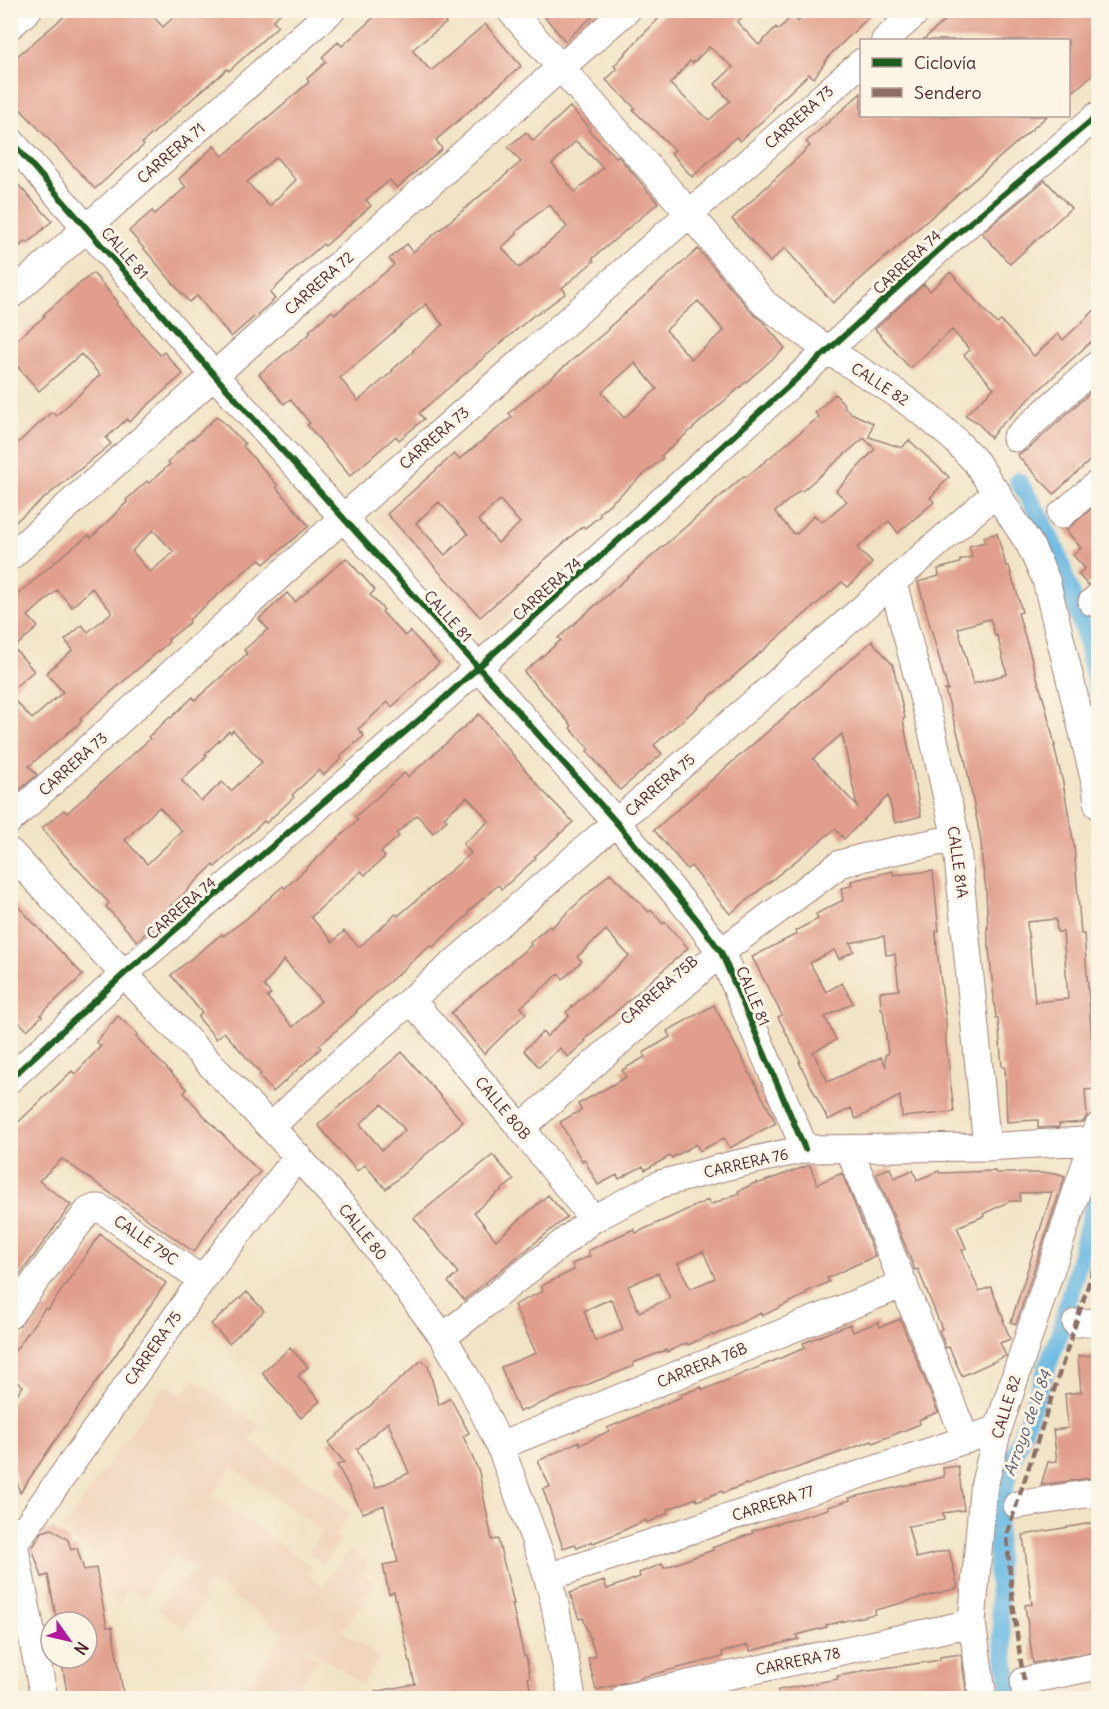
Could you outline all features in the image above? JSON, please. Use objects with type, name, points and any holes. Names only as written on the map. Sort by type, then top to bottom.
[{"type":"street","points":[[10,26],[28,10]]},
{"type":"street","name":"CARRERA 71","points":[[10,296],[332,10]]},
{"type":"street","name":"CALLE 82","points":[[510,10],[689,213],[765,304],[829,351],[896,393],[926,415],[976,462],[1030,545],[1046,580],[1096,786],[1098,805]]},
{"type":"street","name":"CARRERA 72","points":[[10,557],[627,10]]},
{"type":"street","points":[[886,39],[919,10]]},
{"type":"street","name":"CARRERA 73","points":[[10,820],[343,518],[860,63]]},
{"type":"street","name":"CARRERA 74","points":[[10,1079],[124,974],[441,701],[953,237],[1098,115]]},
{"type":"street","name":"CALLE 81","points":[[10,140],[215,376],[616,822],[698,921],[721,952],[805,1149]]},
{"type":"street","points":[[1016,438],[1098,363]]},
{"type":"street","points":[[1061,515],[1098,483]]},
{"type":"street","name":"CARRERA 75","points":[[271,1127],[411,1000],[997,492]]},
{"type":"street","name":"CALLE 81A","points":[[893,583],[933,731],[956,838],[987,1147]]},
{"type":"street","name":"CARRERA 75B","points":[[521,1128],[721,952],[840,864],[956,838]]},
{"type":"street","name":"CALLE 80","points":[[10,852],[298,1156],[356,1221],[443,1337],[473,1389],[500,1446],[548,1577],[572,1698]]},
{"type":"street","name":"CALLE 80B","points":[[411,1000],[521,1128],[592,1219]]},
{"type":"street","name":"CALLE 82","points":[[982,1698],[972,1623],[983,1491],[998,1429],[1097,1136]]},
{"type":"street","name":"CARRERA 76","points":[[443,1337],[592,1219],[660,1184],[805,1149],[987,1147],[1097,1136]]},
{"type":"street","points":[[849,1149],[966,1440]]},
{"type":"street","name":"CARRERA 75","points":[[12,1534],[298,1156]]},
{"type":"street","name":"CALLE 79C","points":[[10,1315],[88,1211],[95,1208],[100,1208],[202,1280]]},
{"type":"street","name":"CARRERA 76B","points":[[500,1446],[904,1284]]},
{"type":"street","name":"CARRERA 77","points":[[548,1577],[998,1429]]},
{"type":"street","points":[[1017,1505],[1098,1492]]},
{"type":"street","points":[[12,1534],[44,1698]]},
{"type":"street","name":"CARRERA 78","points":[[624,1698],[972,1623]]},
{"type":"street","points":[[1025,1690],[1098,1666]]},
{"type":"shaded area","points":[[453,449],[504,507],[540,477],[590,541],[487,636],[376,518]]},
{"type":"shaded area","points":[[194,1379],[260,1426],[250,1441],[351,1512],[335,1535],[341,1539],[323,1564],[308,1553],[323,1531],[232,1467],[212,1495],[312,1567],[307,1574],[323,1586],[349,1550],[368,1564],[362,1573],[376,1583],[342,1631],[380,1658],[362,1684],[307,1646],[304,1650],[317,1659],[291,1696],[277,1687],[269,1698],[254,1698],[244,1691],[285,1633],[211,1581],[201,1595],[206,1599],[185,1629],[157,1609],[178,1579],[184,1582],[193,1568],[174,1555],[143,1598],[130,1590],[118,1606],[108,1598],[94,1553],[61,1531],[165,1384],[182,1395]]},
{"type":"building","points":[[72,10],[147,10],[163,27],[181,10],[284,10],[273,20],[278,26],[229,71],[227,69],[142,143],[144,145],[95,189],[10,98],[10,62]]},
{"type":"building","points":[[382,10],[436,10],[446,23],[412,50],[431,71],[485,24],[521,66],[436,140],[442,149],[397,188],[390,180],[366,200],[371,206],[296,268],[270,293],[275,299],[231,337],[197,296],[189,302],[129,231],[152,211],[155,214],[186,187],[179,179],[214,146],[223,156],[309,82],[307,79],[326,62],[322,57],[338,42],[342,46]],"holes":[[[276,157],[296,180],[269,206],[247,182]]]},
{"type":"building","points":[[539,10],[600,10],[565,41]]},
{"type":"building","points":[[667,10],[750,10],[737,22],[759,45],[776,27],[778,30],[792,16],[798,22],[809,10],[876,10],[830,55],[814,78],[809,74],[740,141],[736,137],[692,177],[671,153],[675,150],[633,110],[635,108],[606,80],[617,69],[614,66]],"holes":[[[709,47],[733,67],[715,84],[730,101],[709,120],[670,84],[690,61],[693,63]]]},
{"type":"building","points":[[957,10],[1098,10],[1098,70],[1070,94],[1070,39],[924,39]]},
{"type":"building","points":[[860,94],[860,117],[1046,117],[833,303],[785,248],[770,262],[732,219],[810,146],[806,142]]},
{"type":"building","points":[[570,107],[590,128],[588,130],[616,157],[618,156],[658,203],[592,259],[594,261],[562,288],[566,293],[535,314],[419,413],[424,419],[399,440],[396,436],[350,476],[307,425],[310,423],[290,399],[284,404],[259,374],[311,333],[309,331],[332,311],[335,314],[394,265],[389,259],[407,244],[413,252],[521,162],[508,147],[526,132],[533,141]],"holes":[[[576,141],[603,168],[575,192],[552,164]],[[549,204],[567,227],[519,268],[502,247],[517,234],[516,232]],[[426,304],[443,325],[358,401],[340,378]]]},
{"type":"building","points":[[10,176],[52,221],[28,243],[26,241],[10,254]]},
{"type":"building","points":[[1045,180],[1071,208],[1010,264],[982,233]]},
{"type":"building","points":[[698,249],[785,348],[661,456],[663,458],[599,513],[601,515],[585,528],[583,526],[480,617],[387,514],[454,454],[459,459],[512,417],[509,413]],"holes":[[[698,301],[724,331],[691,359],[666,330]],[[635,363],[657,389],[624,418],[602,392]],[[500,500],[520,523],[498,543],[478,520]],[[439,502],[468,534],[445,555],[416,523]]]},
{"type":"building","points":[[950,272],[997,324],[1001,321],[1034,356],[1058,334],[1063,340],[1098,307],[1098,335],[997,429],[991,438],[977,422],[965,415],[994,388],[964,355],[970,350],[952,330],[910,368],[875,329],[924,284],[930,291]]},
{"type":"building","points":[[93,273],[118,302],[116,304],[160,355],[164,352],[183,374],[129,422],[127,419],[106,438],[111,444],[10,526],[10,450],[52,412],[56,416],[100,375],[81,354],[39,391],[10,358],[10,345]]},
{"type":"building","points":[[1092,391],[1098,398],[1098,453],[1054,494],[1017,455],[1027,450]]},
{"type":"building","points":[[835,394],[851,413],[873,423],[869,437],[902,448],[909,440],[949,477],[930,498],[934,502],[898,533],[889,521],[857,548],[872,563],[848,587],[842,582],[654,745],[662,754],[620,790],[587,751],[589,749],[570,728],[572,726],[524,672],[561,640],[558,638],[744,476],[746,477],[819,417],[815,413]],"holes":[[[864,438],[875,449],[836,491],[847,501],[822,522],[814,515],[797,534],[794,534],[775,512]]]},
{"type":"building","points":[[217,416],[245,444],[243,446],[309,526],[264,564],[259,559],[189,620],[190,622],[168,640],[169,642],[80,719],[82,721],[29,766],[37,775],[10,798],[10,695],[32,719],[63,692],[46,673],[73,650],[65,640],[82,625],[88,632],[112,612],[92,588],[72,607],[57,590],[28,616],[38,627],[14,648],[34,671],[10,691],[10,601],[64,554],[89,535],[91,538],[127,502],[126,500],[170,464],[168,462]],"holes":[[[153,530],[174,552],[150,572],[132,551]]]},
{"type":"building","points":[[1098,503],[1098,582],[1095,579],[1088,585],[1078,574],[1085,568],[1073,555],[1081,548],[1066,530]]},
{"type":"building","points":[[997,533],[1006,566],[1009,566],[1015,585],[1022,612],[1018,613],[1055,746],[1074,845],[1081,934],[1084,934],[1094,1089],[1085,1090],[1087,1116],[1083,1122],[1059,1124],[1059,1127],[1038,1128],[1038,1120],[1007,1122],[1005,1067],[1002,1067],[998,1018],[996,1018],[980,836],[965,759],[918,582],[939,576],[938,569],[972,557],[969,546],[985,542],[984,537]],"holes":[[[990,619],[995,636],[997,635],[1007,674],[973,684],[958,628]],[[1056,919],[1057,932],[1063,932],[1068,999],[1035,1002],[1027,922]]]},
{"type":"building","points":[[346,558],[375,590],[370,595],[384,610],[382,612],[405,636],[410,631],[439,663],[392,707],[388,702],[358,729],[364,736],[340,756],[342,758],[324,775],[319,770],[266,823],[264,821],[215,867],[213,865],[137,941],[106,907],[109,903],[42,828],[64,810],[67,813],[150,739],[148,737],[170,717],[193,697],[195,700],[247,654],[244,650],[268,629],[259,619],[287,593],[295,602]],"holes":[[[233,730],[262,762],[231,791],[222,782],[201,801],[181,780],[207,756],[205,754],[229,731],[231,733]],[[159,807],[182,831],[147,864],[125,840]]]},
{"type":"building","points":[[872,641],[893,665],[905,718],[903,719],[921,816],[895,823],[888,796],[844,839],[835,829],[730,914],[691,866],[687,869],[654,830]],"holes":[[[842,734],[857,806],[813,759]]]},
{"type":"building","points":[[479,714],[542,790],[573,822],[502,889],[498,885],[433,947],[431,945],[356,1011],[319,1046],[321,1048],[273,1092],[259,1076],[261,1074],[224,1032],[216,1039],[198,1017],[202,1013],[171,975],[222,934],[223,936],[246,919],[283,886],[285,888],[358,820],[355,817],[404,773],[408,777]],"holes":[[[467,797],[489,821],[463,844],[471,853],[359,947],[344,931],[333,942],[311,917],[361,871],[365,875],[385,857],[381,852],[399,836],[396,834],[417,815],[433,833],[447,820],[444,817]],[[284,960],[321,1001],[293,1027],[267,997],[271,994],[264,986]]]},
{"type":"building","points":[[893,871],[893,875],[933,871],[939,931],[936,931],[937,950],[954,1112],[902,1117],[900,1096],[856,1119],[851,1108],[828,1120],[778,1017],[782,1015],[752,957],[797,934],[795,931],[818,919],[816,914],[843,900],[841,888],[852,886],[851,881]],"holes":[[[884,936],[886,955],[895,954],[899,990],[880,992],[888,1054],[885,1055],[886,1067],[881,1057],[828,1082],[813,1052],[836,1040],[825,1017],[853,1003],[842,983],[826,992],[810,963],[834,950],[839,959],[854,951],[850,943]]]},
{"type":"building","points":[[610,873],[649,912],[651,910],[663,924],[665,922],[688,948],[584,1040],[586,1041],[568,1057],[560,1048],[539,1067],[524,1050],[543,1032],[547,1036],[569,1016],[566,1012],[629,956],[606,930],[577,957],[582,961],[563,979],[559,974],[521,1007],[526,1013],[484,1054],[451,1013],[531,945],[530,943],[549,926],[551,928]]},
{"type":"building","points":[[10,898],[83,975],[27,1030],[10,1013]]},
{"type":"building","points":[[714,1005],[776,1123],[730,1148],[724,1138],[700,1151],[696,1144],[645,1170],[643,1166],[619,1179],[617,1175],[598,1185],[560,1122],[581,1110],[578,1104],[626,1077],[622,1070],[645,1057],[643,1053],[670,1037],[667,1031]]},
{"type":"building","points":[[118,1016],[138,1034],[136,1037],[187,1089],[184,1093],[208,1120],[260,1172],[216,1217],[194,1252],[62,1159],[39,1181],[71,1205],[10,1288],[10,1130],[72,1071],[75,1074],[101,1046],[96,1042]]},
{"type":"building","points":[[402,1052],[463,1122],[386,1189],[365,1165],[357,1171],[318,1125]],"holes":[[[382,1104],[405,1130],[382,1150],[360,1124]]]},
{"type":"building","points":[[493,1155],[514,1180],[474,1212],[496,1240],[548,1195],[567,1217],[464,1300],[448,1282],[458,1273],[414,1218]]},
{"type":"building","points":[[810,1165],[817,1184],[842,1173],[875,1256],[827,1278],[829,1282],[762,1316],[761,1313],[713,1336],[712,1334],[688,1345],[687,1343],[633,1363],[634,1366],[519,1412],[501,1367],[536,1353],[514,1305],[543,1291],[541,1286],[574,1270],[572,1264],[590,1256],[588,1251],[612,1239],[634,1229],[636,1233],[708,1200],[710,1205],[739,1193],[738,1191],[757,1182],[757,1184]],"holes":[[[703,1251],[715,1278],[690,1289],[678,1263]],[[658,1273],[670,1298],[639,1312],[628,1286]],[[610,1299],[623,1330],[595,1341],[584,1311]]]},
{"type":"building","points":[[890,1168],[894,1178],[913,1170],[917,1180],[939,1171],[940,1173],[995,1171],[996,1173],[1056,1173],[1065,1176],[1016,1324],[1011,1322],[1052,1192],[1020,1193],[1020,1201],[1010,1201],[983,1214],[984,1216],[957,1227],[966,1248],[962,1250],[979,1291],[991,1287],[1004,1320],[1010,1339],[1000,1343],[1006,1356],[962,1376],[949,1347],[946,1348],[939,1330],[942,1329],[918,1269],[915,1270],[876,1173]]},
{"type":"building","points":[[100,1234],[166,1283],[20,1493],[10,1458],[10,1404],[23,1386],[10,1377],[10,1358],[45,1308],[48,1310]]},
{"type":"building","points":[[247,1292],[264,1311],[229,1343],[211,1324]]},
{"type":"building","points":[[900,1319],[938,1412],[919,1420],[920,1424],[873,1443],[872,1441],[723,1493],[722,1491],[697,1501],[696,1498],[667,1510],[668,1513],[647,1523],[646,1520],[593,1543],[592,1541],[577,1548],[575,1544],[563,1548],[543,1489],[550,1487],[538,1461],[579,1441],[580,1445],[609,1431],[607,1428],[681,1397],[680,1395],[702,1387],[703,1390],[805,1348],[803,1343],[850,1324],[853,1332],[878,1322],[880,1327]]},
{"type":"building","points":[[290,1348],[308,1367],[298,1376],[320,1401],[301,1418],[262,1373]]},
{"type":"building","points":[[1098,1355],[1098,1477],[1041,1485],[1048,1462],[1057,1461],[1053,1430],[1068,1428],[1065,1394],[1081,1392],[1078,1356]]},
{"type":"building","points":[[422,1360],[428,1366],[439,1405],[450,1398],[469,1433],[463,1436],[479,1472],[492,1540],[498,1539],[524,1656],[526,1656],[532,1698],[374,1698],[374,1692],[415,1684],[394,1592],[389,1594],[383,1565],[398,1562],[384,1505],[363,1513],[337,1465],[344,1462],[328,1443]],"holes":[[[388,1422],[409,1473],[376,1488],[357,1449]]]},
{"type":"building","points":[[958,1466],[964,1510],[943,1513],[944,1520],[908,1526],[916,1558],[949,1550],[958,1588],[875,1610],[875,1614],[826,1625],[827,1627],[797,1635],[799,1639],[750,1651],[749,1645],[722,1652],[723,1657],[596,1690],[588,1658],[596,1656],[583,1618],[579,1619],[570,1593],[604,1581],[607,1589],[640,1577],[639,1573],[662,1564],[664,1568],[713,1550],[712,1548],[753,1533],[752,1531],[828,1509],[828,1507],[850,1500],[849,1498],[944,1477],[943,1468]]},
{"type":"building","points":[[1098,1522],[1098,1651],[1033,1663],[1025,1605],[1032,1604],[1023,1535]]},
{"type":"building","points":[[52,1529],[68,1540],[71,1550],[77,1548],[84,1570],[96,1568],[107,1627],[112,1627],[124,1698],[68,1698],[63,1670],[99,1670],[99,1610],[55,1610],[48,1575],[42,1577],[32,1548],[42,1532]]},
{"type":"building","points":[[961,1654],[967,1698],[778,1698],[778,1690],[838,1679],[837,1676],[861,1671],[940,1660],[940,1657]]},
{"type":"waterway","name":"Arroyo de la 84","points":[[1018,481],[1038,513],[1057,552],[1086,639],[1098,694]]},
{"type":"waterway","name":"Arroyo de la 84","points":[[1011,1698],[1002,1637],[997,1571],[998,1519],[1009,1469],[1060,1332],[1098,1189]]},
{"type":"marked path","points":[[1024,1681],[1007,1534],[1098,1255]]},
{"type":"cycle path","points":[[10,1079],[124,974],[441,701],[953,237],[1098,115]]},
{"type":"cycle path","points":[[10,140],[215,376],[616,822],[698,921],[721,952],[805,1149]]}]
